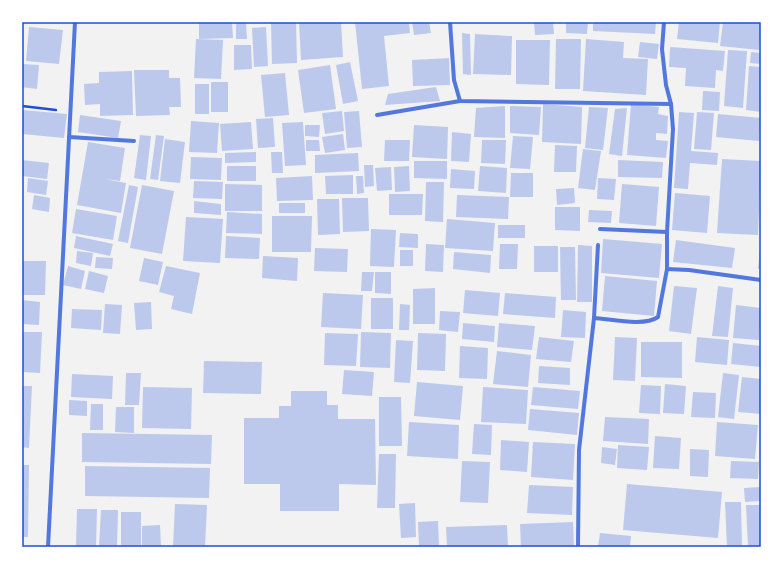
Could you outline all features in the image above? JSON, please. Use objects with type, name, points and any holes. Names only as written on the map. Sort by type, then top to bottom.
[{"type":"street","points":[[48,547],[75,22]]},
{"type":"street","points":[[450,22],[454,80],[460,100]]},
{"type":"street","points":[[594,318],[633,321],[653,320],[658,317],[667,269],[667,232],[674,129],[671,104],[666,85],[662,49],[664,22]]},
{"type":"street","points":[[377,115],[460,100],[671,104]]},
{"type":"street","points":[[69,137],[134,141]]},
{"type":"street","points":[[600,229],[667,232]]},
{"type":"street","points":[[578,547],[579,450],[594,318],[598,245]]},
{"type":"street","points":[[667,269],[689,270],[761,280]]},
{"type":"path","points":[[22,106],[70,111]]},
{"type":"building","points":[[199,22],[232,22],[233,38],[199,39]]},
{"type":"building","points":[[236,22],[246,22],[247,39],[236,39]]},
{"type":"building","points":[[271,22],[296,22],[297,63],[272,64]]},
{"type":"building","points":[[299,22],[341,22],[343,57],[301,60]]},
{"type":"building","points":[[355,22],[409,22],[410,33],[384,36],[389,86],[362,89]]},
{"type":"building","points":[[412,22],[429,22],[431,33],[414,35]]},
{"type":"building","points":[[534,22],[553,22],[554,34],[535,35]]},
{"type":"building","points":[[566,22],[588,22],[587,34],[566,33]]},
{"type":"building","points":[[593,22],[656,22],[655,34],[593,31]]},
{"type":"building","points":[[679,22],[720,22],[718,43],[677,39]]},
{"type":"building","points":[[723,22],[761,22],[759,50],[720,46]]},
{"type":"building","points":[[29,27],[63,30],[59,64],[26,61]]},
{"type":"building","points":[[266,27],[268,66],[254,67],[252,28]]},
{"type":"building","points":[[462,33],[470,34],[471,75],[463,74]]},
{"type":"building","points":[[475,34],[512,36],[511,75],[473,74]]},
{"type":"building","points":[[196,39],[223,40],[221,79],[194,78]]},
{"type":"building","points":[[556,39],[581,39],[580,89],[555,89]]},
{"type":"building","points":[[586,39],[624,42],[623,58],[648,59],[646,95],[583,91]]},
{"type":"building","points":[[516,40],[550,40],[549,85],[516,84]]},
{"type":"building","points":[[640,42],[659,44],[657,59],[638,57]]},
{"type":"building","points":[[234,45],[251,45],[252,69],[234,70]]},
{"type":"building","points":[[670,47],[725,51],[723,71],[716,70],[715,88],[685,86],[686,68],[669,67]]},
{"type":"building","points":[[728,50],[747,51],[743,108],[724,106]]},
{"type":"building","points":[[751,52],[761,53],[761,64],[750,63]]},
{"type":"building","points":[[449,58],[450,85],[413,86],[412,60]]},
{"type":"building","points":[[350,62],[358,101],[343,104],[336,65]]},
{"type":"building","points":[[22,64],[39,65],[37,89],[22,87]]},
{"type":"building","points":[[330,65],[336,109],[304,113],[298,70]]},
{"type":"building","points":[[749,66],[761,67],[761,112],[746,110]]},
{"type":"building","points":[[134,70],[169,70],[169,78],[180,78],[181,107],[169,107],[170,115],[136,116]]},
{"type":"building","points":[[132,71],[133,115],[100,116],[100,104],[85,105],[84,84],[99,83],[99,72]]},
{"type":"building","points":[[285,73],[289,115],[265,117],[261,75]]},
{"type":"building","points":[[211,82],[228,82],[228,112],[211,112]]},
{"type":"building","points":[[195,84],[209,84],[209,114],[195,114]]},
{"type":"building","points":[[436,87],[440,101],[385,105],[388,94]]},
{"type":"building","points":[[703,91],[720,92],[719,111],[702,110]]},
{"type":"building","points":[[543,104],[582,107],[581,144],[542,142]]},
{"type":"building","points":[[631,104],[659,107],[658,114],[668,116],[667,134],[656,133],[656,140],[668,141],[666,158],[627,155]]},
{"type":"building","points":[[505,106],[505,138],[474,137],[476,108]]},
{"type":"building","points":[[510,106],[541,107],[539,135],[510,133]]},
{"type":"building","points":[[589,107],[608,108],[603,150],[585,148]]},
{"type":"building","points":[[627,108],[622,156],[609,154],[615,109]]},
{"type":"building","points":[[22,110],[67,114],[64,138],[22,134]]},
{"type":"building","points":[[342,111],[344,131],[325,134],[322,113]]},
{"type":"building","points":[[359,111],[362,147],[347,148],[344,112]]},
{"type":"building","points":[[679,112],[694,113],[691,151],[718,153],[717,165],[690,163],[688,189],[674,188]]},
{"type":"building","points":[[697,112],[714,113],[711,150],[694,149]]},
{"type":"building","points":[[718,114],[761,118],[759,141],[716,137]]},
{"type":"building","points":[[80,115],[121,121],[118,138],[78,132]]},
{"type":"building","points":[[273,118],[275,147],[258,148],[256,119]]},
{"type":"building","points":[[191,121],[219,123],[217,153],[189,152]]},
{"type":"building","points":[[251,122],[253,149],[222,151],[220,124]]},
{"type":"building","points":[[303,122],[306,165],[285,166],[282,123]]},
{"type":"building","points":[[305,125],[320,125],[319,137],[305,136]]},
{"type":"building","points":[[414,125],[448,127],[447,159],[412,157]]},
{"type":"building","points":[[452,132],[471,134],[469,162],[451,161]]},
{"type":"building","points":[[343,134],[345,150],[325,153],[322,137]]},
{"type":"building","points":[[140,135],[151,136],[146,180],[134,178]]},
{"type":"building","points":[[156,135],[164,136],[158,180],[150,179]]},
{"type":"building","points":[[513,136],[533,137],[530,169],[510,168]]},
{"type":"building","points":[[165,139],[185,142],[180,183],[160,181]]},
{"type":"building","points":[[306,140],[319,140],[320,151],[306,151]]},
{"type":"building","points":[[385,140],[410,140],[409,161],[384,161]]},
{"type":"building","points":[[482,140],[506,140],[505,164],[481,163]]},
{"type":"building","points":[[88,142],[125,148],[120,181],[104,179],[126,183],[121,213],[77,205]]},
{"type":"building","points":[[555,145],[577,146],[576,172],[554,172]]},
{"type":"building","points":[[583,149],[601,151],[595,190],[578,188]]},
{"type":"building","points":[[256,152],[256,162],[225,163],[225,153]]},
{"type":"building","points":[[271,152],[282,152],[283,173],[272,173]]},
{"type":"building","points":[[358,153],[359,171],[315,173],[315,155]]},
{"type":"building","points":[[191,157],[222,158],[221,180],[190,179]]},
{"type":"building","points":[[722,159],[761,161],[758,235],[717,233]]},
{"type":"building","points":[[22,160],[49,163],[47,179],[22,176]]},
{"type":"building","points":[[618,160],[663,162],[662,178],[618,177]]},
{"type":"building","points":[[414,161],[447,161],[447,179],[414,178]]},
{"type":"building","points":[[364,165],[373,165],[374,186],[365,187]]},
{"type":"building","points":[[227,166],[256,166],[256,181],[227,181]]},
{"type":"building","points":[[409,166],[410,191],[395,192],[394,167]]},
{"type":"building","points":[[480,166],[507,168],[506,193],[478,191]]},
{"type":"building","points":[[391,167],[392,190],[377,191],[375,168]]},
{"type":"building","points":[[451,169],[475,171],[474,189],[450,188]]},
{"type":"building","points":[[511,173],[533,173],[533,197],[510,197]]},
{"type":"building","points":[[353,175],[353,194],[326,194],[325,176]]},
{"type":"building","points":[[312,176],[313,200],[277,201],[276,178]]},
{"type":"building","points":[[356,176],[363,176],[364,193],[357,194]]},
{"type":"building","points":[[28,178],[48,181],[46,195],[27,192]]},
{"type":"building","points":[[598,178],[616,179],[614,200],[597,199]]},
{"type":"building","points":[[194,181],[223,182],[222,199],[193,198]]},
{"type":"building","points":[[426,182],[444,182],[443,222],[425,221]]},
{"type":"building","points":[[225,184],[262,185],[262,211],[225,211]]},
{"type":"building","points":[[622,184],[659,187],[656,226],[619,223]]},
{"type":"building","points":[[129,185],[138,187],[128,243],[118,241]]},
{"type":"building","points":[[142,185],[174,191],[162,254],[130,248]]},
{"type":"building","points":[[574,188],[575,203],[557,205],[556,189]]},
{"type":"building","points":[[675,193],[710,196],[707,233],[672,230]]},
{"type":"building","points":[[389,194],[423,194],[422,215],[389,215]]},
{"type":"building","points":[[34,195],[50,198],[49,212],[32,209]]},
{"type":"building","points":[[457,195],[509,197],[508,219],[456,217]]},
{"type":"building","points":[[342,198],[368,198],[369,231],[343,232]]},
{"type":"building","points":[[317,199],[339,199],[340,234],[318,235]]},
{"type":"building","points":[[194,201],[221,204],[221,215],[194,213]]},
{"type":"building","points":[[279,203],[305,203],[305,213],[279,213]]},
{"type":"building","points":[[555,207],[580,207],[580,231],[555,230]]},
{"type":"building","points":[[76,209],[117,216],[113,240],[72,233]]},
{"type":"building","points":[[589,210],[612,211],[611,223],[588,222]]},
{"type":"building","points":[[227,212],[262,214],[262,234],[226,233]]},
{"type":"building","points":[[272,216],[312,216],[311,252],[272,252]]},
{"type":"building","points":[[186,217],[223,219],[220,263],[183,261]]},
{"type":"building","points":[[447,219],[495,223],[493,251],[445,248]]},
{"type":"building","points":[[498,225],[525,225],[525,238],[498,238]]},
{"type":"building","points":[[371,229],[396,230],[394,267],[370,266]]},
{"type":"building","points":[[400,233],[418,234],[418,248],[399,247]]},
{"type":"building","points":[[76,236],[113,244],[110,256],[74,248]]},
{"type":"building","points":[[226,236],[260,238],[259,259],[225,258]]},
{"type":"building","points":[[603,239],[662,244],[659,278],[601,273]]},
{"type":"building","points":[[676,240],[735,248],[732,268],[673,262]]},
{"type":"building","points":[[426,244],[444,245],[443,272],[425,271]]},
{"type":"building","points":[[500,244],[518,244],[517,269],[499,269]]},
{"type":"building","points":[[578,245],[592,246],[592,302],[577,302]]},
{"type":"building","points":[[534,246],[558,246],[558,272],[534,272]]},
{"type":"building","points":[[560,247],[575,247],[576,300],[561,300]]},
{"type":"building","points":[[760,247],[761,269],[758,269]]},
{"type":"building","points":[[315,248],[348,249],[347,272],[314,271]]},
{"type":"building","points":[[400,250],[413,250],[413,266],[400,266]]},
{"type":"building","points":[[77,251],[93,253],[91,266],[76,263]]},
{"type":"building","points":[[454,252],[491,255],[490,273],[453,269]]},
{"type":"building","points":[[263,256],[298,258],[297,281],[262,278]]},
{"type":"building","points":[[96,257],[113,258],[112,269],[95,268]]},
{"type":"building","points":[[144,258],[163,262],[158,285],[139,281]]},
{"type":"building","points":[[23,261],[46,261],[45,295],[23,295]]},
{"type":"building","points":[[68,266],[85,271],[81,289],[63,285]]},
{"type":"building","points":[[166,266],[200,273],[192,314],[171,309],[174,296],[159,292]]},
{"type":"building","points":[[89,271],[108,276],[104,293],[85,289]]},
{"type":"building","points":[[362,272],[374,272],[372,291],[361,291]]},
{"type":"building","points":[[375,272],[391,272],[391,294],[375,293]]},
{"type":"building","points":[[605,276],[657,281],[654,316],[602,311]]},
{"type":"building","points":[[674,286],[697,288],[691,334],[669,331]]},
{"type":"building","points":[[718,286],[733,288],[728,337],[712,336]]},
{"type":"building","points":[[435,288],[435,324],[413,324],[413,289]]},
{"type":"building","points":[[465,290],[500,293],[498,316],[463,313]]},
{"type":"building","points":[[323,293],[363,295],[361,329],[321,327]]},
{"type":"building","points":[[505,293],[556,297],[555,318],[503,314]]},
{"type":"building","points":[[371,298],[393,298],[393,329],[371,329]]},
{"type":"building","points":[[22,300],[40,302],[39,325],[22,324]]},
{"type":"building","points":[[151,302],[152,329],[136,330],[134,303]]},
{"type":"building","points":[[105,304],[122,305],[120,334],[103,333]]},
{"type":"building","points":[[400,304],[410,305],[409,330],[399,330]]},
{"type":"building","points":[[736,305],[761,308],[759,340],[733,338]]},
{"type":"building","points":[[72,309],[102,310],[101,330],[71,328]]},
{"type":"building","points":[[563,310],[586,312],[585,338],[561,337]]},
{"type":"building","points":[[440,311],[460,312],[458,332],[439,330]]},
{"type":"building","points":[[463,323],[495,326],[494,342],[462,339]]},
{"type":"building","points":[[499,323],[535,326],[532,350],[497,347]]},
{"type":"building","points":[[22,332],[42,332],[40,373],[22,372]]},
{"type":"building","points":[[361,332],[391,333],[390,368],[360,367]]},
{"type":"building","points":[[325,333],[358,334],[356,366],[324,365]]},
{"type":"building","points":[[418,333],[446,334],[445,371],[417,370]]},
{"type":"building","points":[[539,337],[574,341],[571,362],[536,359]]},
{"type":"building","points":[[615,337],[637,338],[635,381],[613,380]]},
{"type":"building","points":[[697,337],[729,340],[727,365],[695,362]]},
{"type":"building","points":[[396,340],[413,341],[410,383],[394,382]]},
{"type":"building","points":[[641,342],[682,342],[682,378],[641,377]]},
{"type":"building","points":[[733,343],[761,346],[761,367],[731,364]]},
{"type":"building","points":[[460,346],[488,348],[487,379],[459,378]]},
{"type":"building","points":[[497,351],[531,355],[528,387],[493,384]]},
{"type":"building","points":[[204,361],[262,362],[261,394],[203,393]]},
{"type":"building","points":[[539,366],[570,368],[570,385],[538,383]]},
{"type":"building","points":[[344,370],[374,372],[372,396],[342,394]]},
{"type":"building","points":[[126,373],[141,373],[139,405],[125,405]]},
{"type":"building","points":[[723,373],[739,375],[734,419],[718,417]]},
{"type":"building","points":[[72,374],[113,376],[112,399],[71,397]]},
{"type":"building","points":[[742,377],[761,379],[761,414],[738,412]]},
{"type":"building","points":[[417,382],[463,386],[460,420],[414,416]]},
{"type":"building","points":[[665,384],[686,386],[684,414],[663,413]]},
{"type":"building","points":[[641,385],[661,386],[660,414],[639,413]]},
{"type":"building","points":[[22,386],[32,386],[29,448],[22,447]]},
{"type":"building","points":[[143,387],[192,388],[191,429],[142,428]]},
{"type":"building","points":[[483,387],[528,390],[526,424],[481,422]]},
{"type":"building","points":[[533,387],[580,391],[578,409],[531,405]]},
{"type":"building","points":[[291,391],[327,391],[327,405],[338,405],[338,419],[375,419],[376,485],[339,484],[339,511],[280,511],[280,484],[244,484],[244,418],[279,418],[279,406],[291,406]]},
{"type":"building","points":[[693,392],[716,393],[715,418],[691,417]]},
{"type":"building","points":[[379,397],[401,397],[402,446],[379,446]]},
{"type":"building","points":[[69,400],[87,401],[87,416],[69,415]]},
{"type":"building","points":[[91,404],[103,404],[103,430],[90,430]]},
{"type":"building","points":[[116,407],[134,407],[134,433],[115,432]]},
{"type":"building","points":[[530,409],[579,413],[577,435],[528,430]]},
{"type":"building","points":[[605,417],[649,419],[648,444],[603,441]]},
{"type":"building","points":[[409,422],[459,425],[458,459],[407,456]]},
{"type":"building","points":[[717,422],[758,425],[755,459],[715,456]]},
{"type":"building","points":[[474,424],[492,425],[491,455],[472,454]]},
{"type":"building","points":[[82,433],[212,435],[211,464],[82,462]]},
{"type":"building","points":[[655,436],[681,438],[679,469],[653,468]]},
{"type":"building","points":[[501,440],[529,442],[527,472],[500,470]]},
{"type":"building","points":[[533,442],[575,444],[573,480],[531,477]]},
{"type":"building","points":[[618,445],[649,447],[647,470],[617,468]]},
{"type":"building","points":[[602,447],[617,449],[615,465],[601,463]]},
{"type":"building","points":[[690,449],[709,450],[708,477],[690,476]]},
{"type":"building","points":[[379,454],[396,454],[395,508],[377,508]]},
{"type":"building","points":[[462,461],[490,462],[488,503],[460,502]]},
{"type":"building","points":[[731,461],[759,462],[758,479],[730,478]]},
{"type":"building","points":[[22,465],[29,465],[28,537],[22,537]]},
{"type":"building","points":[[85,466],[210,468],[209,498],[85,496]]},
{"type":"building","points":[[627,484],[722,492],[718,538],[623,530]]},
{"type":"building","points":[[529,485],[573,487],[572,515],[527,513]]},
{"type":"building","points":[[761,487],[761,501],[745,502],[744,488]]},
{"type":"building","points":[[725,502],[741,502],[742,547],[727,547]]},
{"type":"building","points":[[415,503],[416,537],[401,538],[399,504]]},
{"type":"building","points":[[175,504],[207,505],[205,547],[173,547]]},
{"type":"building","points":[[746,505],[761,505],[761,547],[748,547]]},
{"type":"building","points":[[77,509],[97,509],[96,547],[76,546]]},
{"type":"building","points":[[101,510],[118,510],[117,547],[99,547]]},
{"type":"building","points":[[121,512],[141,512],[141,547],[121,547]]},
{"type":"building","points":[[438,521],[439,547],[419,547],[418,522]]},
{"type":"building","points":[[573,522],[574,547],[521,547],[520,524]]},
{"type":"building","points":[[160,525],[161,547],[142,547],[142,526]]},
{"type":"building","points":[[507,525],[508,547],[447,547],[446,527]]},
{"type":"building","points":[[600,533],[631,536],[630,547],[598,547]]}]
